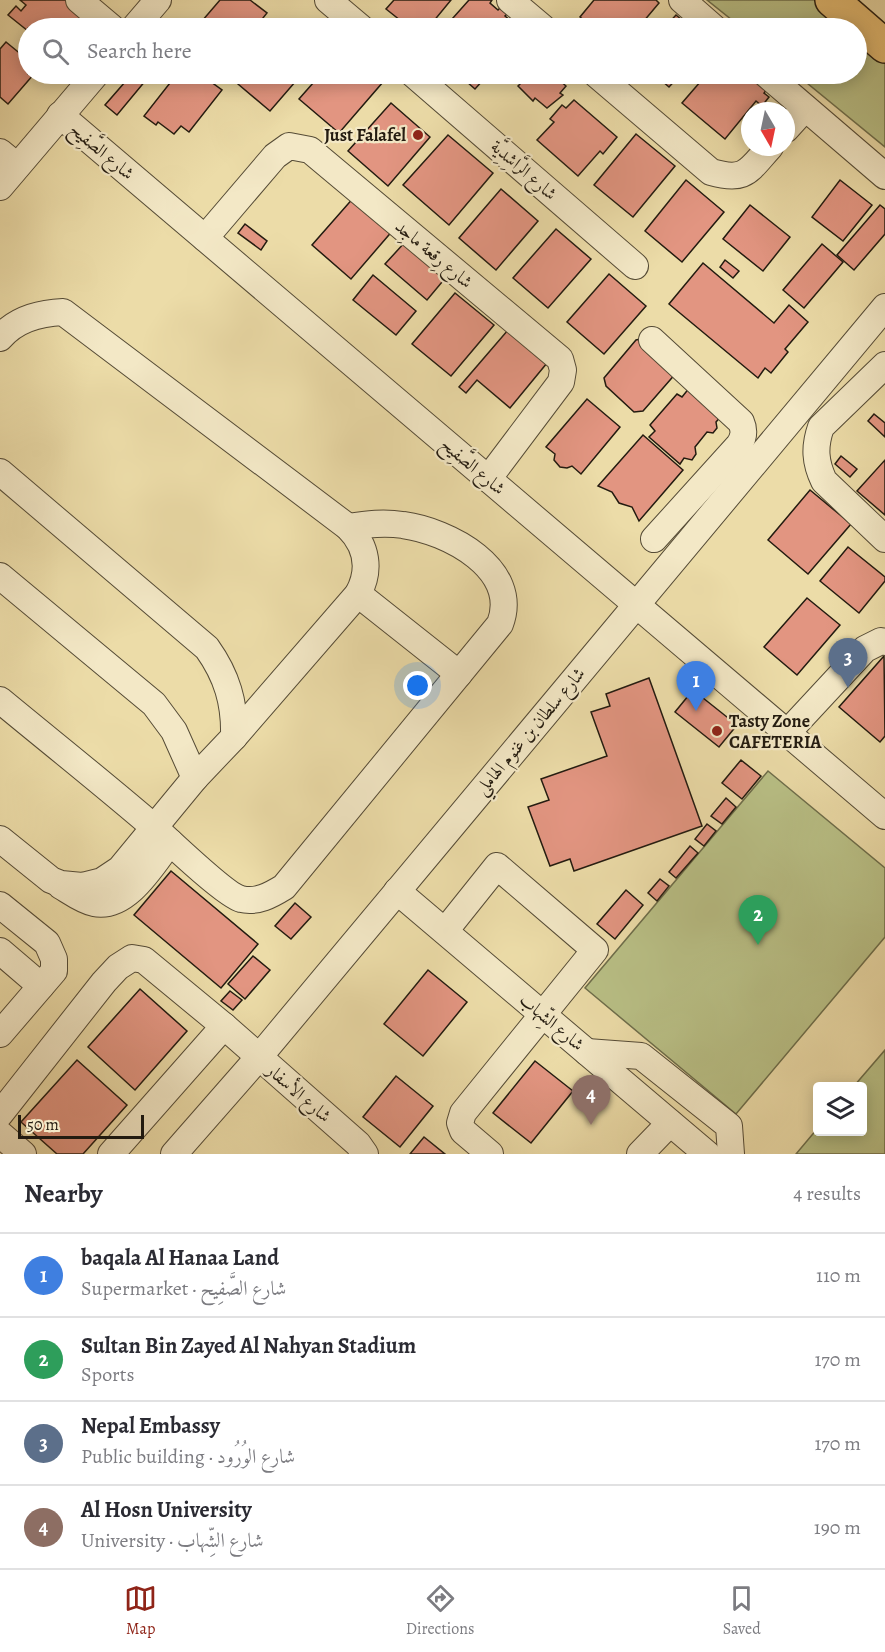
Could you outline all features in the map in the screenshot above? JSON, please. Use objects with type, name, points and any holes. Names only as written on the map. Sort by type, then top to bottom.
[{"type":"main road","points":[[832,0],[853,18]]},
{"type":"main road","points":[[867,30],[885,46]]},
{"type":"street","points":[[79,0],[100,18]]},
{"type":"street","points":[[143,18],[158,0]]},
{"type":"street","points":[[328,0],[349,18]]},
{"type":"street","points":[[510,0],[531,18]]},
{"type":"street","points":[[682,0],[703,18]]},
{"type":"street","points":[[0,187],[9,159],[60,116],[87,84]]},
{"type":"street","name":"شارع الرَّاشِدِيَّة","points":[[425,84],[635,266]]},
{"type":"street","points":[[608,84],[711,172],[729,177],[746,174],[762,156]]},
{"type":"street","points":[[777,84],[885,176]]},
{"type":"street","points":[[795,119],[805,108]]},
{"type":"street","name":"شارع الصَّفِيح","points":[[60,116],[885,816]]},
{"type":"street","name":"شارع رِقعة ماجِد","points":[[205,238],[274,156],[289,146],[310,150],[560,359],[563,370],[561,382],[488,479]]},
{"type":"street","name":"شارع سلطان بن غنوم الهاملي","points":[[174,1154],[259,1057],[636,604],[748,453],[798,411],[885,307]]},
{"type":"street","points":[[0,338],[24,320],[49,313],[63,312],[348,527],[356,535],[365,554],[366,575],[358,594],[234,737],[195,778],[163,835],[120,869],[102,881],[82,886],[61,884],[51,880],[0,839]]},
{"type":"street","points":[[652,340],[741,422],[748,453],[654,539]]},
{"type":"street","points":[[885,365],[821,427],[816,454],[824,481],[885,539]]},
{"type":"street","points":[[798,411],[821,427]]},
{"type":"street","points":[[0,472],[207,648],[224,676],[230,692],[234,714],[234,737]]},
{"type":"street","points":[[0,700],[239,899],[254,900],[272,894],[284,887],[500,624],[505,607],[503,589],[493,573],[473,554],[458,544],[423,529],[386,523],[348,527]]},
{"type":"street","points":[[0,576],[153,704],[174,730],[195,778]]},
{"type":"street","points":[[358,594],[459,674]]},
{"type":"street","points":[[787,733],[865,649],[881,641],[885,642]]},
{"type":"street","points":[[445,932],[497,866],[595,950],[464,1113],[460,1123],[463,1131],[490,1154]]},
{"type":"street","name":"شارع الشِّهاب","points":[[397,891],[707,1154]]},
{"type":"street","points":[[0,905],[47,943],[54,959],[54,970],[41,986],[4,1019]]},
{"type":"street","points":[[0,951],[41,986]]},
{"type":"street","name":"شارع الأسفار","points":[[0,1114],[104,982],[118,967],[132,958],[144,960],[224,1026],[358,1144],[365,1154]]},
{"type":"street","points":[[111,1154],[224,1026]]},
{"type":"street","points":[[587,1052],[641,1056],[729,1126],[731,1154]]},
{"type":"street","points":[[640,1154],[670,1123]]},
{"type":"street","points":[[0,1134],[23,1154]]},
{"type":"green space","points":[[707,0],[821,0],[842,18],[730,18]]},
{"type":"green space","points":[[867,40],[885,55],[885,147],[808,84],[867,84]]},
{"type":"green space","points":[[768,771],[885,868],[885,937],[736,1114],[585,988]]},
{"type":"green space","points":[[885,1050],[885,1154],[796,1154],[813,1134],[813,1136],[867,1136],[867,1082],[857,1082]]},
{"type":"building","points":[[20,0],[74,0],[89,13],[85,18],[18,18],[18,23],[8,15],[16,6],[21,11],[26,5]]},
{"type":"building","points":[[220,0],[250,0],[267,13],[263,18],[205,18]]},
{"type":"building","points":[[394,0],[451,0],[436,18],[397,18],[386,9]]},
{"type":"building","points":[[469,0],[492,0],[490,3],[498,10],[502,6],[509,12],[505,16],[507,18],[453,18]]},
{"type":"building","points":[[594,0],[656,0],[659,3],[646,18],[580,17]]},
{"type":"building","points":[[6,42],[18,52],[18,84],[25,84],[8,104],[0,97],[0,49]]},
{"type":"building","points":[[123,84],[143,84],[117,115],[105,105]]},
{"type":"building","points":[[169,84],[214,84],[222,90],[189,132],[181,126],[174,134],[158,122],[156,125],[144,116]]},
{"type":"building","points":[[238,84],[293,84],[270,111]]},
{"type":"building","points":[[312,84],[381,84],[339,133],[299,99]]},
{"type":"building","points":[[469,84],[480,84],[475,89]]},
{"type":"building","points":[[520,84],[564,84],[566,86],[560,93],[563,95],[547,108],[535,98],[533,101],[518,86]]},
{"type":"building","points":[[698,84],[761,84],[767,89],[764,93],[769,97],[765,102],[741,102],[741,119],[725,139],[682,103]]},
{"type":"building","points":[[574,100],[617,137],[603,154],[600,151],[578,176],[537,140],[554,122],[550,119],[562,105],[566,108]]},
{"type":"building","points":[[391,103],[430,137],[388,186],[348,151]]},
{"type":"building","points":[[636,134],[675,166],[633,217],[594,185]]},
{"type":"building","points":[[448,135],[493,173],[449,225],[403,185]]},
{"type":"building","points":[[686,180],[724,212],[682,262],[645,231]]},
{"type":"building","points":[[840,180],[872,205],[843,241],[812,217]]},
{"type":"building","points":[[501,189],[538,221],[496,270],[459,238]]},
{"type":"building","points":[[355,196],[394,229],[351,279],[312,245]]},
{"type":"building","points":[[750,205],[790,237],[763,271],[723,239]]},
{"type":"building","points":[[880,205],[885,209],[885,234],[854,270],[837,255]]},
{"type":"building","points":[[245,224],[267,241],[261,250],[238,233]]},
{"type":"building","points":[[556,229],[591,259],[548,308],[513,278]]},
{"type":"building","points":[[406,241],[447,276],[427,300],[385,264]]},
{"type":"building","points":[[822,244],[843,262],[804,308],[783,290]]},
{"type":"building","points":[[725,260],[739,271],[733,278],[720,267]]},
{"type":"building","points":[[703,263],[774,323],[789,305],[808,322],[785,349],[788,352],[771,373],[765,368],[758,378],[669,304]]},
{"type":"building","points":[[609,274],[646,306],[604,354],[567,322]]},
{"type":"building","points":[[373,275],[416,311],[396,335],[353,300]]},
{"type":"building","points":[[455,293],[494,325],[451,376],[412,344]]},
{"type":"building","points":[[508,330],[547,363],[510,408],[477,380],[466,393],[459,387]]},
{"type":"building","points":[[645,338],[677,372],[643,411],[634,412],[606,386],[604,378],[636,340]]},
{"type":"building","points":[[690,387],[723,414],[716,422],[717,428],[713,433],[707,432],[695,447],[696,454],[692,460],[684,458],[680,464],[649,437],[655,431],[650,425],[677,394],[682,397]]},
{"type":"building","points":[[587,399],[620,427],[581,474],[572,466],[560,467],[554,460],[555,454],[546,447]]},
{"type":"building","points":[[874,414],[885,423],[885,437],[868,421]]},
{"type":"building","points":[[643,435],[683,470],[639,521],[632,507],[619,503],[612,492],[598,486]]},
{"type":"building","points":[[841,456],[857,469],[850,477],[835,464]]},
{"type":"building","points":[[885,460],[885,515],[857,491]]},
{"type":"building","points":[[810,490],[851,524],[808,574],[768,540]]},
{"type":"building","points":[[848,547],[885,577],[885,581],[859,613],[820,581]]},
{"type":"building","points":[[807,598],[840,625],[797,675],[764,647]]},
{"type":"building","points":[[884,656],[885,736],[880,742],[839,707]]},
{"type":"building","points":[[649,678],[702,826],[574,871],[570,859],[550,866],[528,807],[549,800],[541,779],[607,756],[591,712],[610,706],[606,694]]},
{"type":"building","points":[[693,690],[737,725],[719,747],[675,712]]},
{"type":"building","points":[[741,760],[761,776],[742,799],[722,783]]},
{"type":"building","points":[[726,798],[736,807],[722,824],[711,816]]},
{"type":"building","points":[[707,824],[716,831],[704,846],[695,839]]},
{"type":"building","points":[[690,846],[698,853],[676,878],[669,872]]},
{"type":"building","points":[[171,871],[258,944],[221,988],[134,915]]},
{"type":"building","points":[[660,879],[669,886],[657,901],[648,893]]},
{"type":"building","points":[[626,890],[643,905],[615,939],[597,924]]},
{"type":"building","points":[[295,903],[311,917],[291,939],[275,926]]},
{"type":"building","points":[[253,956],[270,970],[245,999],[228,984]]},
{"type":"building","points":[[428,970],[467,1002],[423,1056],[384,1024]]},
{"type":"building","points":[[140,989],[187,1031],[135,1090],[88,1047]]},
{"type":"building","points":[[230,991],[242,1000],[233,1010],[221,1001]]},
{"type":"building","points":[[77,1060],[127,1105],[83,1154],[57,1154],[21,1122]]},
{"type":"building","points":[[535,1061],[573,1091],[531,1143],[493,1113]]},
{"type":"building","points":[[396,1076],[433,1106],[400,1147],[363,1117]]},
{"type":"building","points":[[424,1137],[445,1154],[410,1154]]},
{"type":"place","name":"Just Falafel","points":[[418,135]]},
{"type":"place","name":"Nepal Embassy","points":[[848,688]]},
{"type":"place","name":"baqala Al Hanaa Land","points":[[696,711]]},
{"type":"place","name":"Tasty Zone CAFETERIA","points":[[717,731]]},
{"type":"place","name":"Sultan Bin Zayed Al Nahyan Stadium","points":[[758,945]]},
{"type":"place","name":"Al Hosn University","points":[[591,1125]]}]
